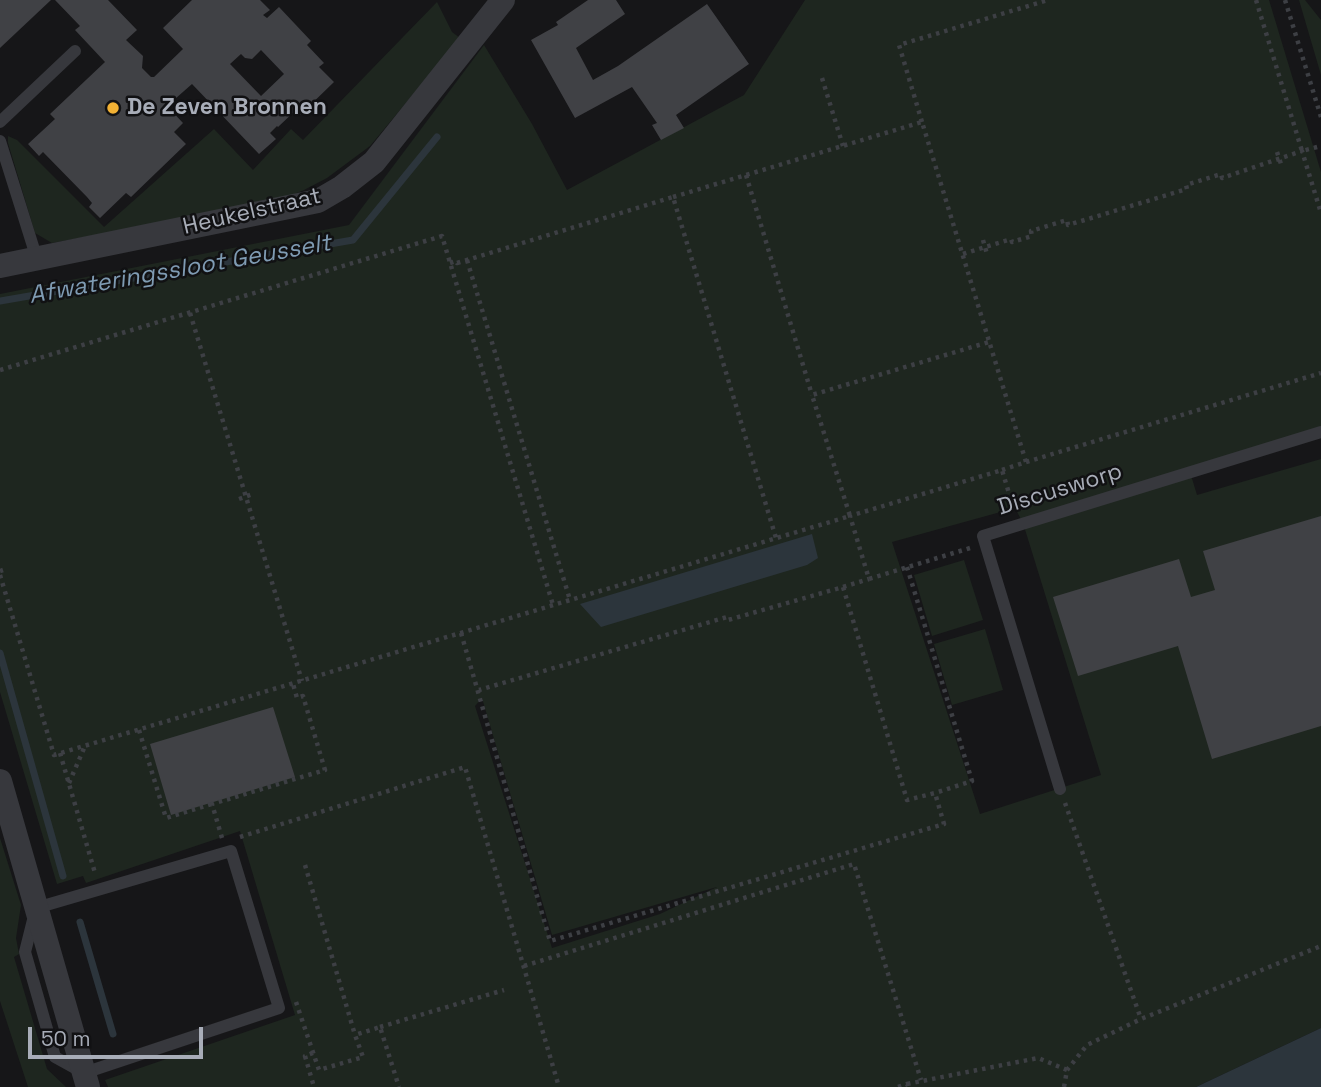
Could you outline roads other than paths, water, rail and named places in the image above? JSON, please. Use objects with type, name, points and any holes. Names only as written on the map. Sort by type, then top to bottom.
[{"type":"street","name":"Heukelstraat","points":[[0,266],[318,201],[342,187],[374,162],[503,0]]},
{"type":"street","points":[[0,781],[86,1080]]},
{"type":"lane","points":[[0,122],[75,51]]},
{"type":"lane","points":[[0,141],[37,259]]},
{"type":"lane","name":"Discusworp","points":[[1060,789],[983,536],[1321,432]]},
{"type":"lane","points":[[36,908],[121,884],[225,847],[231,850],[279,1008],[170,1045],[86,1080]]},
{"type":"waterway","name":"Afwateringssloot Geusselt","points":[[0,301],[353,240],[437,137]]},
{"type":"waterway","name":"Afwateringssloot Geusselt","points":[[0,653],[63,876]]},
{"type":"waterway","name":"Afwateringssloot Geusselt","points":[[80,922],[113,1034]]},
{"type":"place","name":"De Zeven Bronnen","points":[[113,108]]}]
